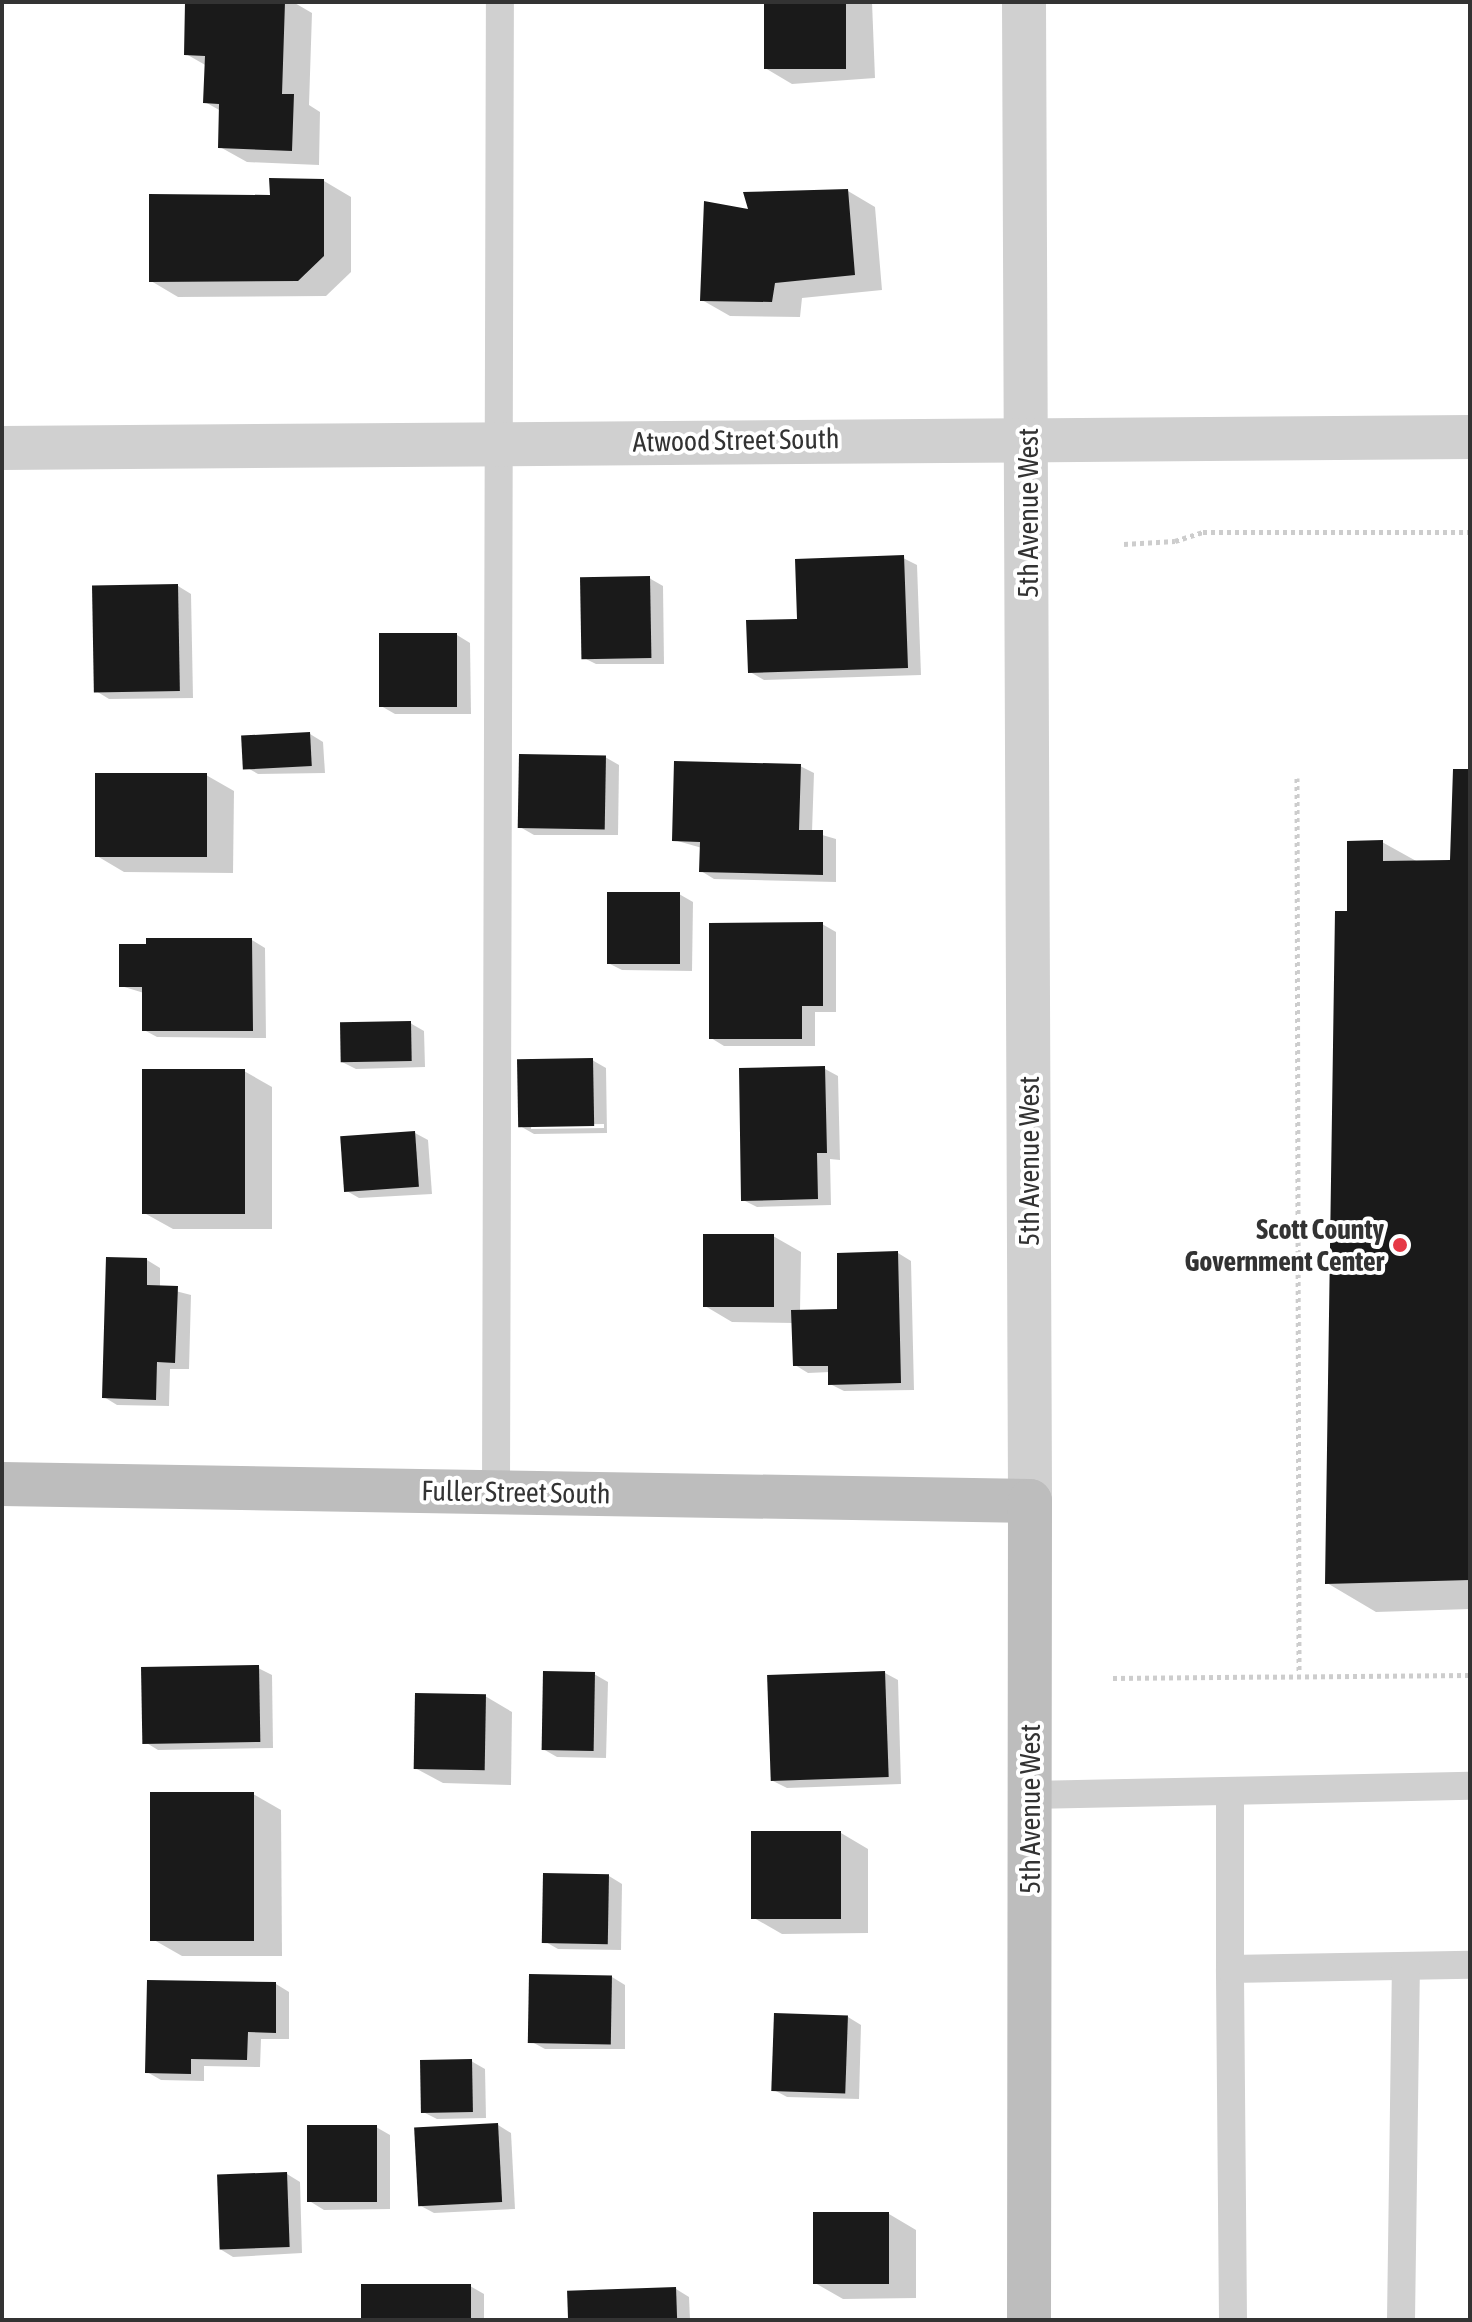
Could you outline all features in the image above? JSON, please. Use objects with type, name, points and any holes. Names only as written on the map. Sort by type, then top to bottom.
[{"type":"street","name":"5th Avenue West","points":[[1024,2],[1028,437],[1029,2320]]},
{"type":"street","name":"Atwood Street South","points":[[2,448],[1028,437],[1470,437]]},
{"type":"street","name":"Fuller Street South","points":[[2,1484],[1030,1501]]},
{"type":"lane","points":[[496,1492],[496,443],[500,2]]},
{"type":"lane","points":[[1030,1795],[1470,1786]]},
{"type":"lane","points":[[1230,1791],[1233,2320]]},
{"type":"lane","points":[[1230,1969],[1470,1965]]},
{"type":"lane","points":[[1401,2320],[1406,1966]]},
{"type":"path","points":[[1124,544],[1175,541],[1203,532],[1470,532]]},
{"type":"path","points":[[1297,778],[1299,1673]]},
{"type":"path","points":[[1113,1678],[1299,1673],[1470,1675]]},
{"type":"building","points":[[185,2],[285,2],[282,94],[294,94],[292,151],[218,148],[219,104],[203,103],[205,56],[184,55]]},
{"type":"building","points":[[764,2],[846,2],[846,69],[764,69]]},
{"type":"building","points":[[269,178],[324,179],[324,256],[298,281],[149,282],[149,194],[270,195]]},
{"type":"building","points":[[848,189],[855,275],[775,283],[772,302],[700,301],[704,201],[748,209],[743,192]]},
{"type":"building","points":[[904,555],[908,668],[748,673],[746,620],[797,619],[795,559]]},
{"type":"building","points":[[650,576],[651,658],[581,659],[580,577]]},
{"type":"building","points":[[178,584],[180,691],[94,692],[92,586]]},
{"type":"building","points":[[379,633],[457,633],[457,707],[379,707]]},
{"type":"building","points":[[310,732],[312,766],[243,770],[241,736]]},
{"type":"building","points":[[519,754],[606,756],[605,830],[518,828]]},
{"type":"building","points":[[674,761],[801,764],[799,830],[823,830],[823,875],[699,872],[700,842],[672,841]]},
{"type":"building","name":"Scott County Government Center","points":[[1453,769],[1470,769],[1470,1580],[1325,1584],[1335,911],[1347,911],[1347,841],[1383,840],[1383,861],[1450,860]]},
{"type":"building","points":[[95,773],[207,773],[207,857],[95,857]]},
{"type":"building","points":[[607,892],[680,892],[680,964],[607,964]]},
{"type":"building","points":[[823,922],[823,1006],[802,1006],[802,1039],[709,1039],[709,923]]},
{"type":"building","points":[[146,938],[252,938],[253,1031],[142,1031],[142,987],[119,987],[119,944],[146,944]]},
{"type":"building","points":[[411,1021],[412,1061],[341,1062],[340,1022]]},
{"type":"building","points":[[593,1058],[594,1126],[518,1127],[517,1059]]},
{"type":"building","points":[[825,1066],[827,1153],[817,1153],[818,1199],[741,1201],[739,1068]]},
{"type":"building","points":[[142,1069],[245,1069],[245,1214],[142,1214]]},
{"type":"building","points":[[415,1131],[419,1187],[344,1192],[340,1136]]},
{"type":"building","points":[[703,1234],[774,1234],[774,1307],[703,1307]]},
{"type":"building","points":[[898,1251],[901,1383],[828,1385],[828,1366],[793,1366],[791,1310],[837,1309],[837,1253]]},
{"type":"building","points":[[106,1257],[147,1258],[147,1285],[178,1286],[175,1363],[157,1362],[156,1400],[102,1398]]},
{"type":"building","points":[[259,1665],[260,1742],[142,1744],[141,1667]]},
{"type":"building","points":[[543,1671],[595,1672],[594,1751],[542,1750]]},
{"type":"building","points":[[885,1671],[889,1777],[771,1781],[767,1675]]},
{"type":"building","points":[[415,1693],[486,1694],[485,1770],[414,1769]]},
{"type":"building","points":[[150,1792],[254,1792],[254,1941],[150,1941]]},
{"type":"building","points":[[751,1831],[841,1831],[841,1919],[751,1919]]},
{"type":"building","points":[[543,1873],[609,1874],[608,1944],[542,1943]]},
{"type":"building","points":[[529,1974],[612,1975],[611,2044],[528,2043]]},
{"type":"building","points":[[147,1980],[276,1982],[276,2033],[248,2032],[247,2060],[191,2059],[191,2074],[145,2073]]},
{"type":"building","points":[[774,2013],[848,2016],[845,2094],[771,2091]]},
{"type":"building","points":[[472,2059],[473,2112],[421,2113],[420,2060]]},
{"type":"building","points":[[498,2123],[502,2202],[418,2206],[414,2127]]},
{"type":"building","points":[[307,2125],[377,2125],[377,2202],[307,2202]]},
{"type":"building","points":[[287,2172],[290,2247],[220,2249],[217,2174]]},
{"type":"building","points":[[813,2212],[889,2212],[889,2284],[813,2284]]},
{"type":"building","points":[[361,2284],[471,2284],[471,2320],[361,2320]]},
{"type":"building","points":[[676,2287],[677,2320],[568,2320],[567,2291]]},
{"type":"place","name":"Scott County Government Center","points":[[1400,1245]]}]
